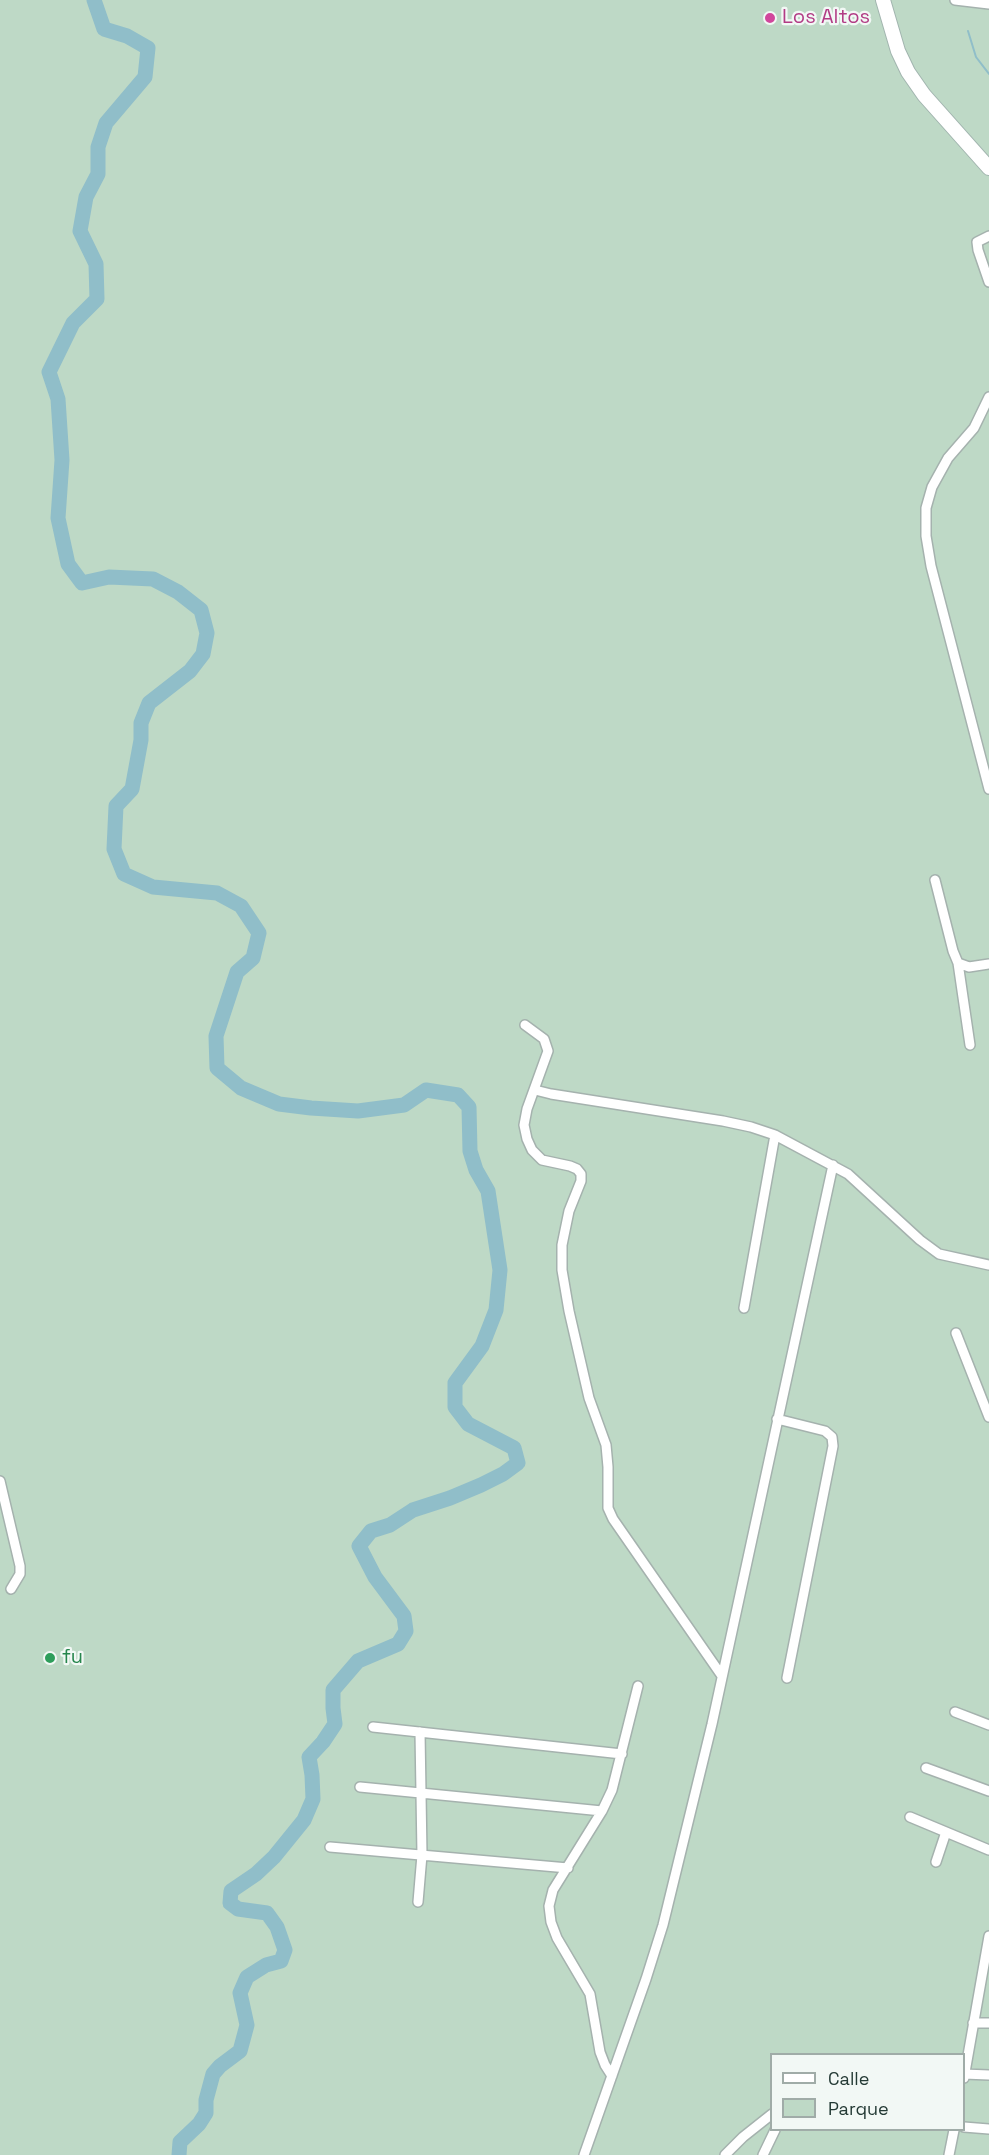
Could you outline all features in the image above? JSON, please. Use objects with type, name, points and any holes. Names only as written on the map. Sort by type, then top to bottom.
[{"type":"main road","points":[[883,0],[898,51],[908,72],[924,95],[989,168]]},
{"type":"street","points":[[955,0],[989,4]]},
{"type":"street","points":[[989,236],[977,242],[989,282]]},
{"type":"street","points":[[989,397],[974,428],[948,458],[932,487],[926,508],[926,536],[931,566],[989,789]]},
{"type":"street","points":[[935,880],[958,963],[970,1045]]},
{"type":"street","points":[[958,963],[969,967],[989,964]]},
{"type":"street","points":[[525,1025],[544,1039],[547,1044],[547,1057],[527,1109],[525,1125],[527,1139],[532,1150],[542,1160],[570,1166],[581,1174],[581,1181],[569,1211],[562,1245],[562,1270],[587,1387],[606,1445],[608,1508],[613,1519],[722,1676]]},
{"type":"street","points":[[535,1090],[723,1121],[775,1135],[848,1174],[893,1217],[939,1254],[989,1265]]},
{"type":"street","points":[[744,1308],[775,1135]]},
{"type":"street","points":[[584,2155],[663,1925],[712,1724],[833,1165]]},
{"type":"street","points":[[956,1333],[989,1417]]},
{"type":"street","points":[[777,1419],[825,1431],[832,1437],[833,1446],[787,1678]]},
{"type":"street","points":[[0,1481],[20,1566],[20,1574],[10,1589]]},
{"type":"street","points":[[612,2076],[600,2052],[590,1994],[557,1938],[551,1922],[549,1906],[553,1890],[602,1811],[612,1790],[638,1686]]},
{"type":"street","points":[[955,1712],[989,1725]]},
{"type":"street","points":[[373,1727],[622,1754]]},
{"type":"street","points":[[418,1902],[422,1855],[420,1732]]},
{"type":"street","points":[[926,1768],[989,1791]]},
{"type":"street","points":[[360,1787],[602,1811]]},
{"type":"street","points":[[910,1817],[989,1850]]},
{"type":"street","points":[[936,1862],[946,1832]]},
{"type":"street","points":[[330,1848],[568,1868]]},
{"type":"street","points":[[965,2070],[987,1958],[989,1936]]},
{"type":"street","points":[[973,2023],[989,2024]]},
{"type":"street","points":[[965,2076],[989,2075]]},
{"type":"street","points":[[725,2155],[770,2115]]},
{"type":"street","points":[[965,2127],[989,2129]]},
{"type":"street","points":[[763,2155],[775,2131]]},
{"type":"street","points":[[949,2155],[954,2131]]},
{"type":"green space","points":[[0,0],[989,0],[989,2155],[0,2155]]},
{"type":"waterway","points":[[94,0],[104,29],[127,36],[148,48],[145,77],[106,123],[98,147],[98,174],[86,197],[80,231],[96,264],[97,299],[73,323],[49,372],[58,399],[62,460],[58,518],[68,564],[82,583],[109,577],[153,579],[178,592],[201,610],[207,633],[203,654],[190,671],[149,703],[141,723],[141,740],[132,789],[116,806],[114,849],[124,874],[153,887],[217,893],[241,906],[259,933],[253,958],[237,972],[216,1036],[217,1068],[241,1088],[279,1104],[311,1108],[358,1111],[404,1105],[426,1090],[458,1095],[469,1107],[470,1151],[476,1170],[488,1191],[500,1270],[496,1310],[482,1346],[455,1383],[455,1407],[468,1424],[514,1448],[518,1463],[481,1485],[413,1510],[390,1525],[371,1531],[359,1546],[375,1577],[404,1616],[406,1631],[398,1644],[358,1661],[333,1690],[335,1724],[309,1757],[313,1799],[304,1820],[274,1857],[256,1874],[231,1891],[230,1903],[238,1909],[267,1913],[277,1927],[285,1950],[281,1961],[266,1965],[247,1977],[240,1993],[247,2025],[240,2051],[213,2074],[206,2100],[206,2113],[199,2124],[180,2142],[179,2155]]},
{"type":"waterway","points":[[968,31],[976,57],[989,74]]},
{"type":"place","name":"Los Altos","points":[[770,18]]},
{"type":"place","name":"fu","points":[[50,1658]]}]
